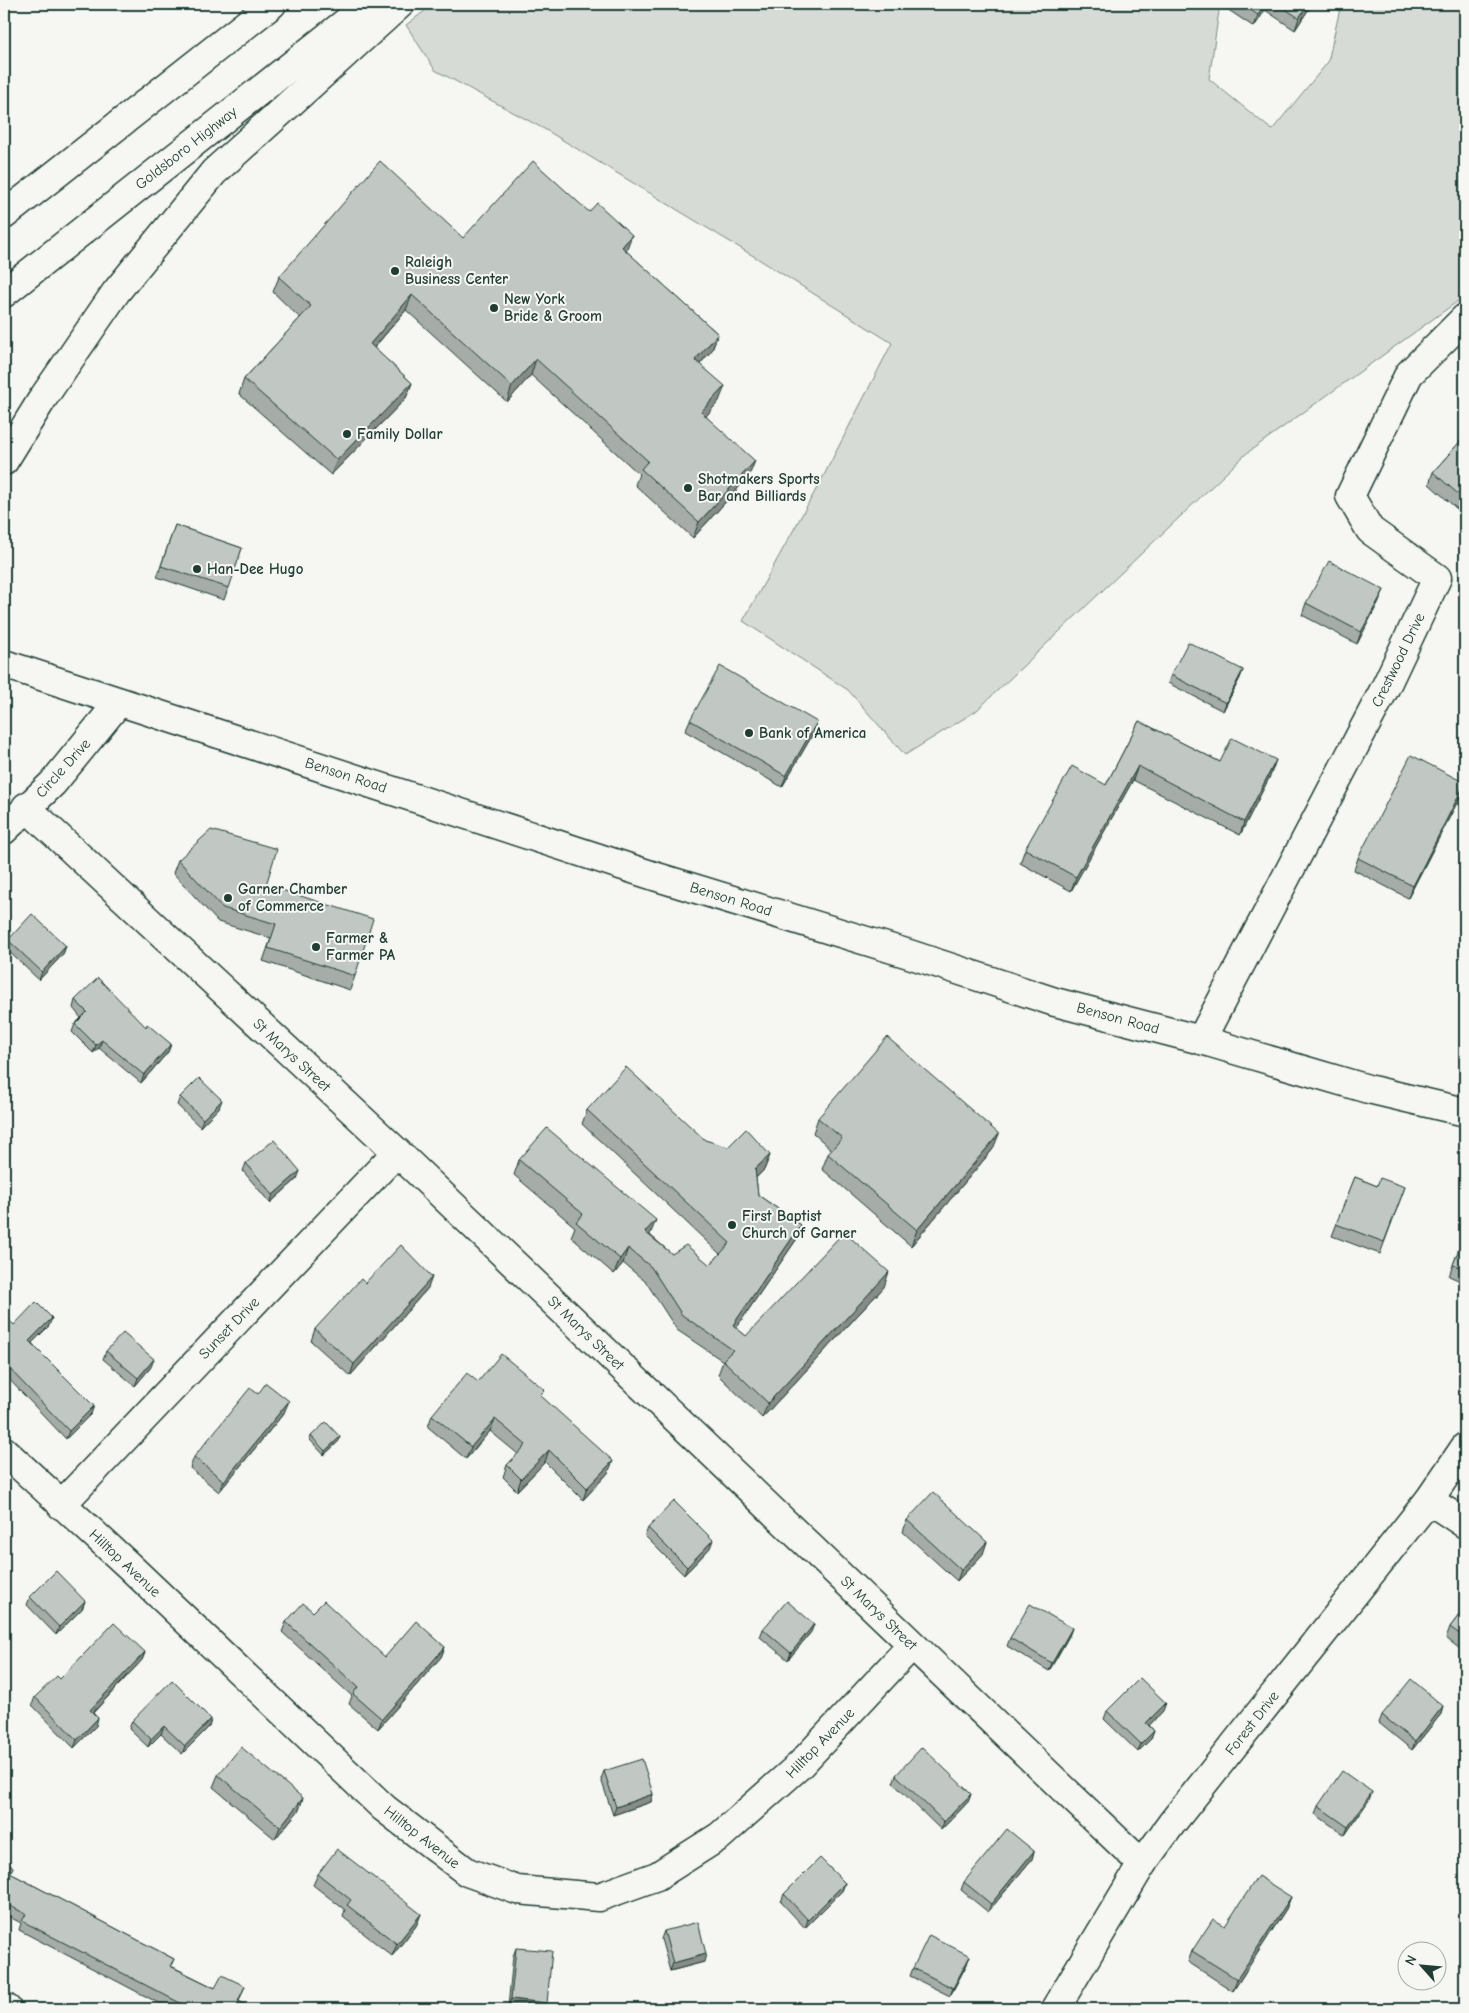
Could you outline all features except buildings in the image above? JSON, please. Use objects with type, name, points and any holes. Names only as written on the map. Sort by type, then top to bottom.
[{"type":"street","points":[[4,215],[272,4]]},
{"type":"street","points":[[327,37],[361,4]]},
{"type":"street","name":"Goldsboro Highway","points":[[4,293],[369,4]]},
{"type":"street","points":[[4,462],[43,398],[116,292],[214,172],[400,4]]},
{"type":"street","name":"Crestwood Drive","points":[[1201,1040],[1385,688],[1437,578],[1370,530],[1350,496],[1409,374],[1465,318]]},
{"type":"street","name":"Benson Road","points":[[4,664],[654,876],[909,954],[1055,1002],[1201,1040],[1368,1089],[1465,1112]]},
{"type":"street","name":"Circle Drive","points":[[4,830],[53,783],[119,702]]},
{"type":"street","name":"St Marys Street","points":[[26,808],[396,1152],[1142,1864]]},
{"type":"street","name":"Sunset Drive","points":[[61,1505],[396,1152]]},
{"type":"street","name":"Forest Drive","points":[[1055,2009],[1142,1864],[1172,1823],[1429,1500],[1465,1447]]},
{"type":"street","name":"Hilltop Avenue","points":[[4,1451],[128,1565],[384,1808],[467,1872],[518,1890],[599,1898],[657,1876],[720,1836],[800,1766],[912,1645]]},
{"type":"street","points":[[1429,1500],[1465,1524]]},
{"type":"shaded area","points":[[434,4],[1220,4],[1209,79],[1272,130],[1328,62],[1341,4],[1465,4],[1465,296],[1247,453],[976,711],[905,755],[848,690],[743,621],[823,477],[892,343],[546,130],[435,70],[406,25]]},
{"type":"place","name":"Raleigh Business Center","points":[[395,271]]},
{"type":"place","name":"New York Bride & Groom","points":[[494,308]]},
{"type":"place","name":"Family Dollar","points":[[347,434]]},
{"type":"place","name":"Shotmakers Sports Bar and Billiards","points":[[688,488]]},
{"type":"place","name":"Han-Dee Hugo","points":[[197,569]]},
{"type":"place","name":"Bank of America","points":[[749,733]]},
{"type":"place","name":"Garner Chamber of Commerce","points":[[228,898]]},
{"type":"place","name":"Farmer & Farmer PA","points":[[316,947]]},
{"type":"place","name":"First Baptist Church of Garner","points":[[732,1225]]}]
